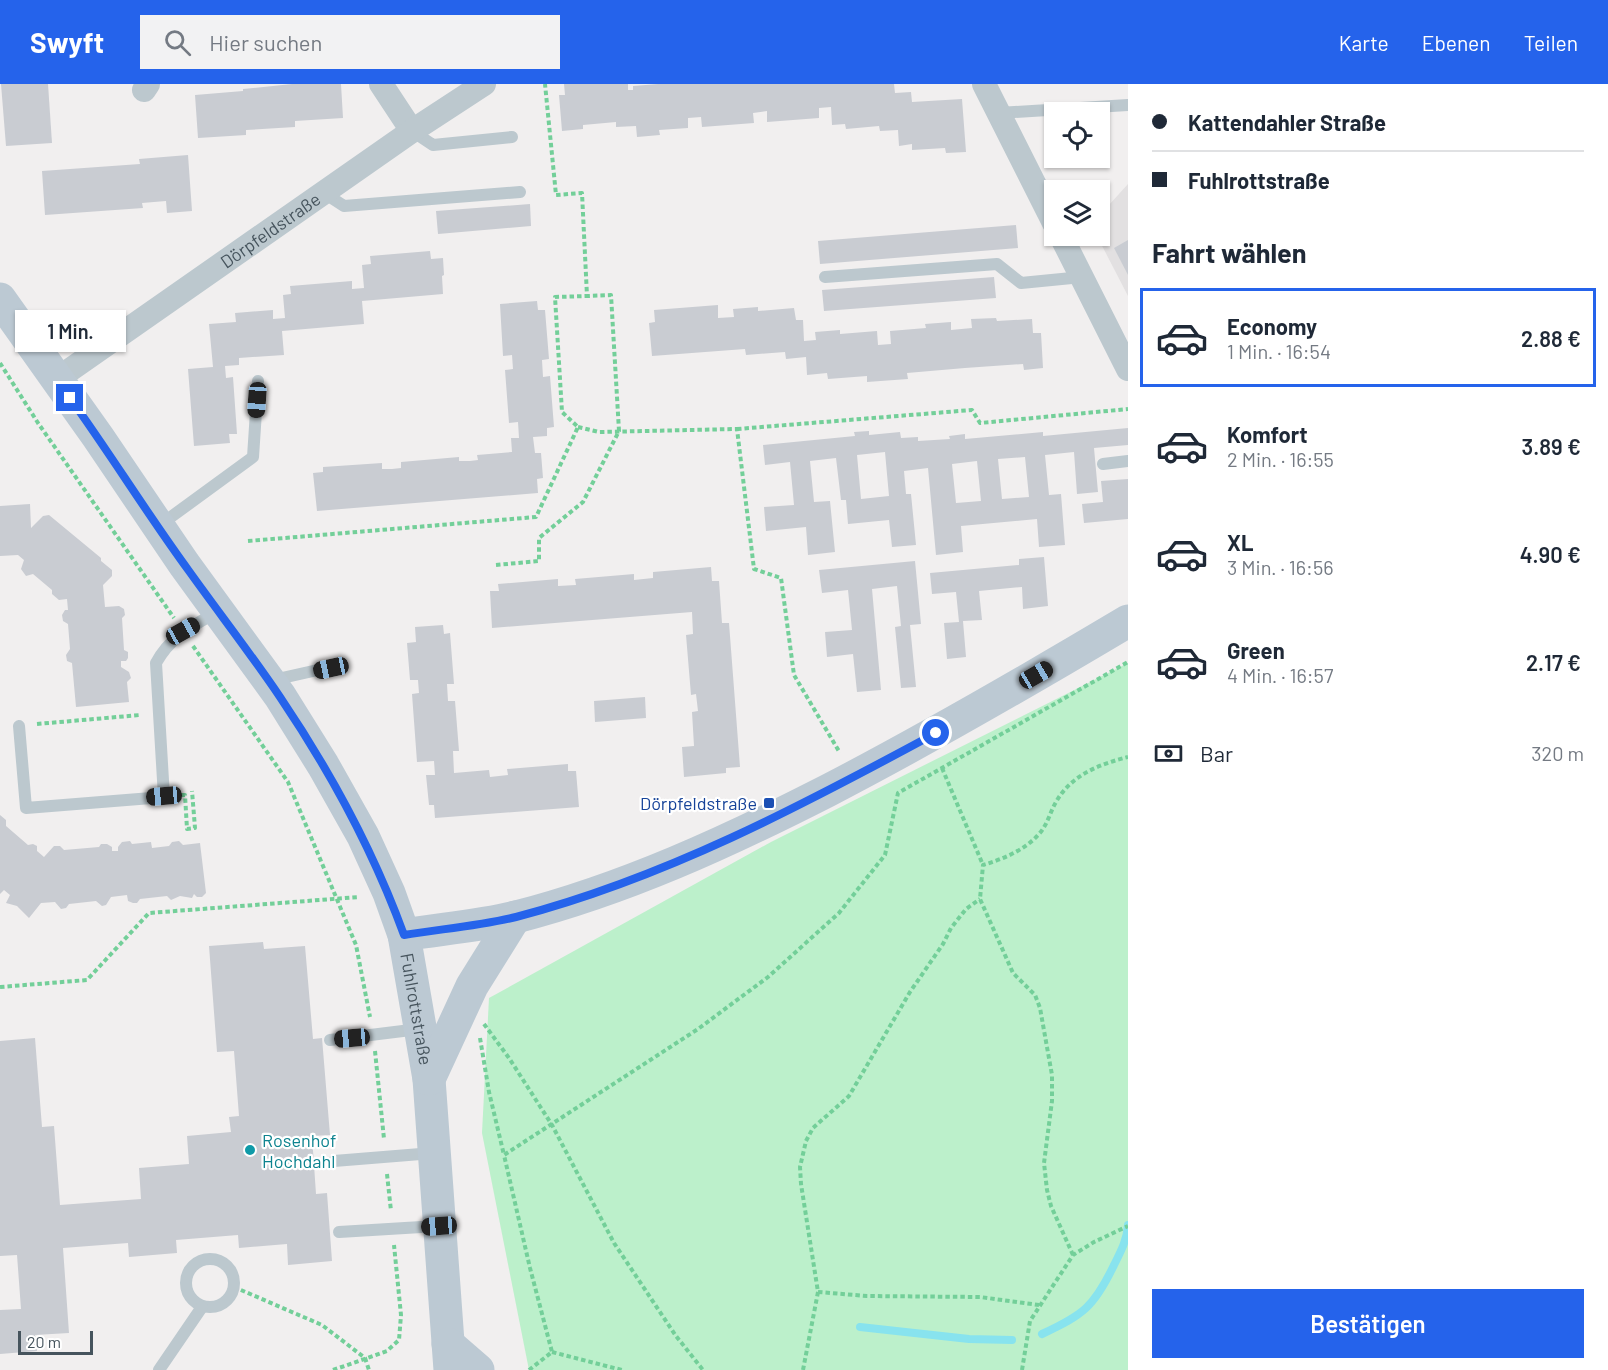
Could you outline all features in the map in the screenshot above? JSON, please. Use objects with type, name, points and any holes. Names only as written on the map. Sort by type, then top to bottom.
[{"type":"street","points":[[381,84],[412,131]]},
{"type":"street","name":"Dörpfeldstraße","points":[[57,379],[412,131],[484,84]]},
{"type":"street","points":[[984,84],[1044,203]]},
{"type":"street","points":[[1066,246],[1128,369]]},
{"type":"street","name":"Fuhlrottstraße","points":[[0,299],[269,681],[323,765],[363,836],[389,893],[404,935],[429,1079],[449,1357]]},
{"type":"street","points":[[404,935],[515,917],[646,876],[754,828],[854,777],[936,733],[1128,621]]},
{"type":"street","points":[[429,1079],[468,995],[515,917]]},
{"type":"street","points":[[449,1357],[478,1370]]},
{"type":"lane","points":[[999,113],[1128,105]]},
{"type":"lane","points":[[412,131],[433,145],[512,137]]},
{"type":"lane","points":[[324,192],[344,206],[520,192]]},
{"type":"lane","points":[[825,277],[997,264],[1021,283],[1082,277]]},
{"type":"lane","points":[[159,526],[253,457],[258,381]]},
{"type":"lane","points":[[1103,464],[1128,461]]},
{"type":"lane","points":[[19,726],[26,808],[164,796],[156,663],[164,649],[183,631],[218,611]]},
{"type":"lane","points":[[269,681],[331,668]]},
{"type":"lane","points":[[330,1040],[420,1029]]},
{"type":"lane","points":[[334,1161],[434,1153]]},
{"type":"lane","points":[[339,1232],[439,1226]]},
{"type":"lane","points":[[204,1259],[216,1259],[227,1265],[233,1275],[234,1287],[226,1301],[214,1306],[202,1307],[192,1300],[187,1290],[186,1277],[192,1265],[204,1259]]},
{"type":"lane","points":[[159,1370],[202,1307]]},
{"type":"path","points":[[545,84],[556,195],[582,193],[587,296]]},
{"type":"path","points":[[496,565],[539,561],[539,538],[583,502],[619,431],[611,295],[555,297],[562,412],[578,428],[599,432],[619,431],[737,429],[972,410],[980,423],[1128,409]]},
{"type":"path","points":[[0,363],[38,423],[288,782],[356,945],[374,1036],[401,1315],[399,1340],[387,1351],[333,1370]]},
{"type":"path","points":[[248,541],[536,517],[578,428]]},
{"type":"path","points":[[737,429],[754,570],[781,578],[794,675],[854,777]]},
{"type":"path","points":[[504,1155],[698,1029],[768,977],[839,913],[885,855],[898,793],[1128,662]]},
{"type":"path","points":[[19,726],[159,713]]},
{"type":"path","points":[[983,865],[999,860],[1027,845],[1040,834],[1057,799],[1082,775],[1102,763],[1128,756]]},
{"type":"path","points":[[942,768],[983,865],[980,899],[1013,973],[1035,995],[1040,1008],[1052,1075],[1052,1101],[1044,1163],[1047,1190],[1051,1206],[1073,1255]]},
{"type":"path","points":[[164,796],[185,795],[187,829],[195,828],[192,791]]},
{"type":"path","points":[[0,987],[87,980],[149,913],[337,900],[389,893]]},
{"type":"path","points":[[802,1370],[818,1292],[801,1184],[800,1167],[806,1142],[813,1128],[849,1096],[910,992],[943,944],[951,928],[966,909],[980,899]]},
{"type":"path","points":[[468,995],[484,1024],[552,1125],[614,1243],[676,1336],[703,1370]]},
{"type":"path","points":[[484,1024],[480,1034],[489,1092],[552,1352]]},
{"type":"path","points":[[1022,1370],[1030,1321],[1073,1255],[1128,1226]]},
{"type":"path","points":[[234,1287],[322,1325],[365,1358],[369,1370]]},
{"type":"path","points":[[818,1292],[867,1296],[980,1297],[1039,1305]]},
{"type":"path","points":[[529,1370],[552,1352]]},
{"type":"path","points":[[552,1352],[622,1370]]},
{"type":"shaded area","points":[[1128,184],[1128,296],[1102,246],[1110,246],[1110,204]]},
{"type":"green space","points":[[1128,663],[1128,1370],[529,1370],[482,1133],[489,998],[771,842]]},
{"type":"building","points":[[1,84],[48,84],[52,143],[6,146]]},
{"type":"building","points":[[292,84],[341,84],[343,118],[295,121],[295,127],[246,130],[246,135],[198,138],[195,95]]},
{"type":"building","points":[[564,84],[628,84],[628,90],[633,90],[633,86],[658,84],[894,84],[895,93],[911,92],[912,102],[962,99],[966,152],[946,153],[945,148],[912,150],[912,144],[899,146],[898,130],[880,131],[879,126],[846,129],[845,124],[832,125],[831,107],[819,108],[819,118],[767,122],[767,111],[753,113],[754,123],[702,127],[701,117],[688,118],[688,128],[659,130],[660,135],[637,137],[636,126],[616,127],[616,122],[583,125],[583,129],[562,131],[559,95],[565,95]]},
{"type":"building","points":[[188,155],[192,211],[167,213],[166,201],[142,203],[143,208],[45,215],[42,171],[140,164],[139,159]]},
{"type":"building","points":[[530,204],[531,226],[438,234],[436,211]]},
{"type":"building","points":[[1016,225],[1018,248],[820,264],[818,241]]},
{"type":"building","points":[[1128,240],[1128,275],[1114,248]]},
{"type":"building","points":[[430,251],[431,259],[443,258],[443,294],[362,301],[364,324],[282,331],[284,355],[239,358],[239,365],[225,366],[226,378],[233,377],[237,434],[229,434],[230,443],[194,446],[188,369],[213,367],[209,324],[236,322],[235,313],[273,310],[273,319],[285,318],[283,295],[291,294],[290,286],[352,281],[352,289],[364,288],[362,265],[371,264],[370,256]]},
{"type":"building","points":[[994,277],[996,298],[824,311],[822,290]]},
{"type":"building","points":[[537,301],[538,310],[545,310],[549,359],[542,360],[543,377],[550,376],[554,427],[547,428],[547,436],[533,437],[535,453],[541,453],[543,478],[537,479],[538,493],[317,511],[313,473],[323,472],[323,467],[382,463],[382,469],[392,469],[401,468],[401,462],[459,457],[459,461],[470,461],[478,460],[477,455],[512,452],[511,438],[519,438],[518,422],[509,423],[505,370],[513,369],[512,355],[503,356],[500,304]]},
{"type":"building","points":[[718,305],[718,318],[734,317],[733,309],[758,307],[758,311],[794,308],[796,320],[803,320],[804,341],[816,340],[815,332],[840,330],[840,334],[877,331],[878,345],[891,344],[890,331],[926,328],[925,324],[951,322],[951,330],[972,328],[971,319],[996,318],[997,321],[1032,319],[1033,333],[1041,333],[1043,368],[1024,370],[1023,364],[965,368],[907,373],[908,379],[867,382],[867,376],[828,379],[827,373],[807,375],[806,357],[786,359],[785,352],[746,355],[745,349],[652,356],[649,323],[655,322],[654,310]]},
{"type":"building","points":[[1128,428],[1128,445],[1094,448],[1098,492],[1077,494],[1074,452],[1045,455],[1049,495],[1061,494],[1065,545],[1039,547],[1037,519],[961,526],[963,552],[936,555],[928,468],[904,471],[906,494],[911,494],[916,545],[892,547],[889,520],[848,524],[846,500],[841,500],[836,458],[810,461],[814,502],[830,501],[835,552],[808,555],[806,527],[766,531],[764,507],[794,505],[790,462],[765,465],[763,445],[855,436],[854,432],[869,431],[869,435],[900,432],[901,438],[918,437],[918,441],[950,439],[949,436],[965,434],[965,439],[1043,432],[1043,436]],"holes":[[[885,452],[889,496],[861,499],[857,455]],[[1025,457],[1029,497],[1002,499],[998,459]],[[977,461],[981,501],[956,503],[952,464]]]},
{"type":"building","points":[[1128,479],[1128,519],[1084,523],[1082,504],[1103,502],[1101,481]]},
{"type":"building","points":[[30,504],[31,528],[43,516],[49,515],[101,558],[101,561],[112,570],[112,576],[103,585],[105,607],[119,606],[124,609],[125,615],[122,618],[124,650],[128,652],[128,658],[126,661],[121,661],[121,667],[129,672],[131,678],[127,682],[129,702],[76,707],[72,663],[67,661],[66,655],[70,649],[68,624],[63,621],[62,615],[65,610],[68,610],[67,599],[59,600],[52,594],[52,590],[33,574],[26,576],[21,569],[24,560],[18,555],[0,556],[0,506]]},
{"type":"building","points":[[1044,557],[1048,606],[1023,609],[1022,587],[979,591],[982,620],[963,621],[966,657],[947,659],[944,623],[959,622],[956,592],[932,594],[930,573],[1019,565],[1019,559]]},
{"type":"building","points":[[915,561],[921,624],[910,625],[916,687],[901,688],[895,627],[901,626],[897,586],[872,589],[881,690],[857,692],[853,654],[827,657],[825,632],[852,630],[848,590],[822,593],[819,570]]},
{"type":"building","points":[[711,567],[712,581],[719,581],[722,623],[729,623],[740,767],[726,768],[726,773],[684,777],[682,747],[694,746],[692,712],[698,711],[696,694],[691,695],[686,635],[693,634],[692,612],[492,628],[490,591],[499,591],[498,584],[558,579],[558,586],[576,585],[575,579],[634,574],[634,580],[653,578],[653,572]]},
{"type":"building","points":[[443,625],[444,634],[450,633],[454,684],[447,684],[448,701],[455,701],[459,751],[453,751],[454,773],[489,770],[490,777],[508,775],[507,769],[568,764],[568,771],[576,771],[579,807],[435,818],[434,805],[429,805],[426,775],[435,775],[434,761],[417,762],[412,694],[419,693],[418,680],[410,680],[407,643],[416,642],[415,627]]},
{"type":"building","points":[[645,697],[646,718],[595,722],[594,701]]},
{"type":"building","points":[[0,815],[6,820],[6,826],[28,845],[37,846],[37,851],[44,857],[54,846],[60,846],[64,850],[99,847],[101,844],[107,844],[112,847],[112,851],[118,851],[122,842],[130,841],[132,844],[151,842],[152,848],[169,846],[172,842],[179,841],[183,845],[200,843],[206,893],[202,897],[194,894],[192,898],[180,896],[171,900],[167,896],[140,899],[137,903],[128,901],[127,895],[111,897],[106,905],[102,906],[96,901],[69,904],[66,908],[61,909],[55,902],[41,903],[29,918],[17,906],[6,903],[10,895],[4,890],[0,894]]},
{"type":"building","name":"Rosenhof Hochdahl","points":[[263,942],[264,949],[305,946],[313,1039],[322,1038],[330,1135],[312,1136],[316,1194],[327,1193],[332,1261],[288,1265],[287,1244],[239,1248],[238,1235],[176,1240],[177,1253],[129,1257],[128,1243],[63,1248],[69,1333],[35,1335],[37,1351],[0,1354],[0,1310],[21,1309],[17,1255],[0,1256],[0,1041],[35,1038],[42,1127],[54,1126],[60,1205],[141,1199],[139,1168],[189,1164],[187,1136],[231,1132],[229,1117],[239,1116],[234,1051],[217,1052],[209,946]]},
{"type":"waterway","points":[[1042,1334],[1078,1315],[1093,1300],[1107,1279],[1121,1250],[1128,1225]]},
{"type":"waterway","points":[[860,1327],[969,1339],[1012,1340]]},
{"type":"place","name":"Dörpfeldstraße","points":[[769,803]]},
{"type":"place","name":"Rosenhof Hochdahl","points":[[250,1150]]},
{"type":"route","points":[[70,398],[184,564],[280,696],[323,765],[363,836],[389,893],[404,935],[515,917],[646,876],[754,828],[936,733]]}]
